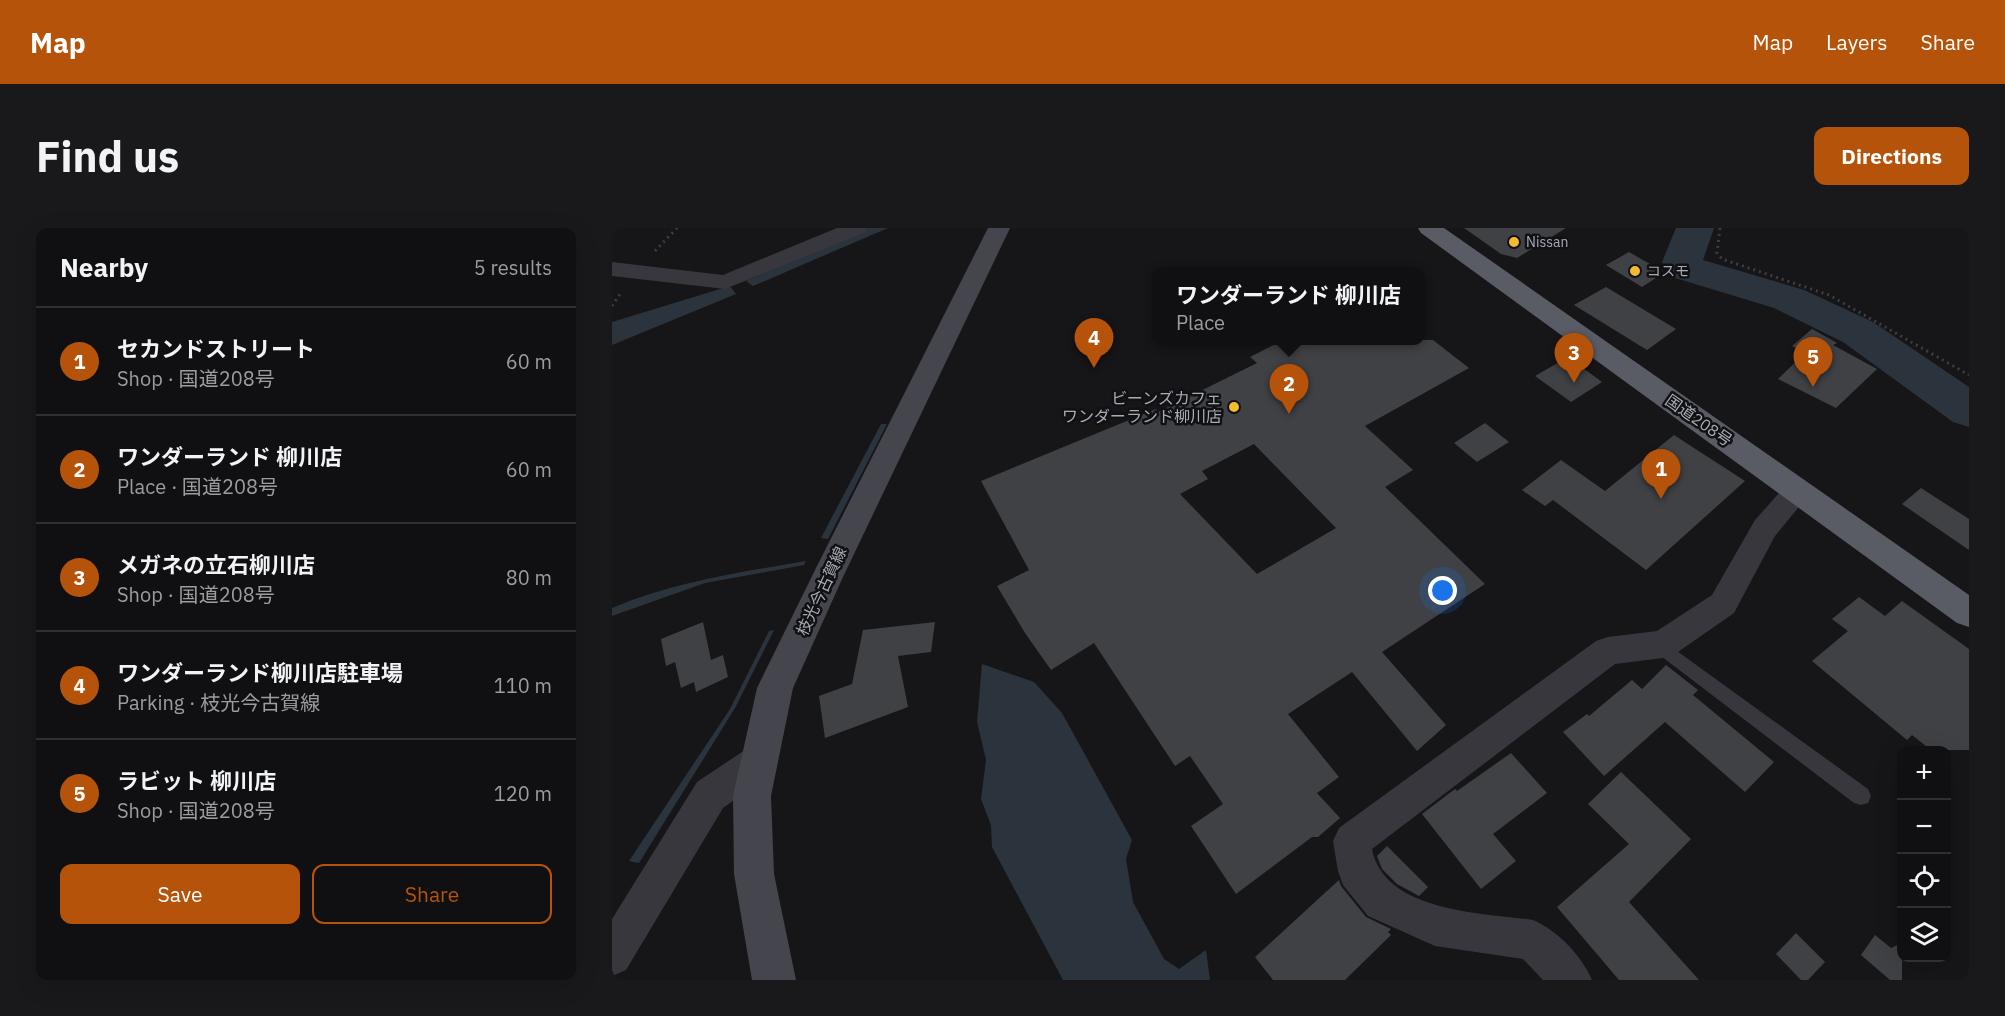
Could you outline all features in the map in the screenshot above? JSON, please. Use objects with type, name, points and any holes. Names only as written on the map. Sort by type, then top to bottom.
[{"type":"highway","name":"国道208号","points":[[1429,228],[1969,613]]},
{"type":"main road","name":"枝光今古賀線","points":[[774,980],[754,874],[752,796],[776,688],[827,577],[999,228]]},
{"type":"street","points":[[612,269],[725,282],[856,228]]},
{"type":"street","points":[[1571,980],[1533,940],[1435,926],[1382,902],[1357,871],[1352,841],[1608,651],[1659,645],[1723,604],[1765,528],[1798,491]]},
{"type":"street","points":[[612,956],[710,795],[758,762]]},
{"type":"lane","points":[[1659,645],[1861,796]]},
{"type":"path","points":[[1720,228],[1717,253],[1722,259],[1829,295],[1969,375]]},
{"type":"shaded area","points":[[867,228],[888,228],[753,286],[746,281]]},
{"type":"shaded area","points":[[730,286],[736,294],[612,345],[612,322]]},
{"type":"shaded area","points":[[881,424],[887,424],[828,539],[821,538]]},
{"type":"shaded area","points":[[806,561],[804,565],[705,583],[612,616],[612,608],[659,591],[757,569]]},
{"type":"shaded area","points":[[774,630],[735,708],[639,863],[629,861],[730,709],[769,631]]},
{"type":"shaded area","points":[[982,664],[1034,682],[1062,713],[1132,840],[1126,859],[1133,902],[1164,959],[1179,969],[1206,950],[1210,980],[1063,980],[992,847],[991,825],[981,799],[986,760],[977,722]]},
{"type":"building","name":"Nissan","points":[[1464,228],[1566,228],[1517,258],[1501,254]]},
{"type":"building","name":"コスモ","points":[[1629,252],[1650,264],[1659,276],[1642,287],[1606,265]]},
{"type":"building","points":[[1606,287],[1676,329],[1647,350],[1574,305]]},
{"type":"building","points":[[1812,329],[1837,343],[1833,345],[1877,369],[1836,408],[1778,379],[1805,353],[1792,346]]},
{"type":"building","points":[[1425,340],[1433,340],[1469,368],[1365,426],[1413,470],[1385,487],[1485,584],[1382,652],[1446,725],[1417,751],[1352,672],[1288,714],[1339,777],[1317,793],[1340,818],[1318,837],[1312,837],[1236,894],[1191,826],[1223,804],[1190,756],[1175,766],[1094,643],[1051,670],[1025,633],[997,586],[1029,570],[981,481],[1156,409],[1158,412],[1257,363],[1250,357],[1273,345],[1425,345]],"holes":[[[1254,444],[1336,528],[1257,574],[1180,494],[1208,479],[1202,471]]]},
{"type":"building","points":[[1568,357],[1602,382],[1571,402],[1535,376]]},
{"type":"building","points":[[1485,423],[1509,442],[1477,462],[1454,443]]},
{"type":"building","points":[[1674,435],[1745,481],[1646,570],[1553,500],[1545,506],[1522,490],[1561,460],[1605,491]]},
{"type":"building","points":[[1921,488],[1969,519],[1969,550],[1902,504]]},
{"type":"building","points":[[1859,597],[1885,616],[1902,601],[1969,649],[1969,750],[1951,750],[1951,746],[1926,746],[1912,735],[1907,740],[1812,661],[1848,631],[1832,619]]},
{"type":"building","points":[[703,622],[711,660],[723,655],[728,677],[696,692],[694,682],[681,688],[675,662],[666,666],[661,639]]},
{"type":"building","points":[[935,622],[931,652],[898,656],[908,707],[825,738],[819,696],[852,684],[863,630]]},
{"type":"building","points":[[1666,665],[1698,690],[1693,695],[1774,762],[1745,792],[1665,722],[1604,776],[1563,732],[1587,714],[1589,716],[1632,680],[1642,689]]},
{"type":"building","points":[[1511,753],[1547,793],[1493,834],[1516,861],[1481,889],[1422,814],[1455,789],[1457,791]]},
{"type":"building","points":[[1621,772],[1691,839],[1629,902],[1699,980],[1619,980],[1557,907],[1629,844],[1588,804]]},
{"type":"building","points":[[1387,846],[1428,887],[1419,896],[1397,884],[1382,869],[1377,856]]},
{"type":"building","points":[[1339,880],[1341,886],[1366,917],[1391,929],[1388,932],[1391,935],[1345,980],[1273,980],[1255,957]]},
{"type":"building","points":[[1796,933],[1825,962],[1808,980],[1801,980],[1776,954]]},
{"type":"building","points":[[1875,935],[1891,948],[1897,945],[1897,962],[1902,962],[1902,980],[1890,980],[1861,955]]},
{"type":"waterway","points":[[1695,228],[1682,262],[1686,268],[1789,299],[1858,332],[1969,410]]},
{"type":"place","name":"Nissan","points":[[1514,242]]},
{"type":"place","name":"コスモ","points":[[1635,271]]},
{"type":"place","name":"ワンダーランド柳川店駐車場","points":[[1094,368]]},
{"type":"place","name":"メガネの立石柳川店","points":[[1574,383]]},
{"type":"place","name":"ラビット 柳川店","points":[[1813,387]]},
{"type":"place","name":"ビーンズカフェ ワンダーランド柳川店","points":[[1234,407]]},
{"type":"place","name":"ワンダーランド 柳川店","points":[[1289,414]]},
{"type":"place","name":"セカンドストリート","points":[[1661,499]]}]
